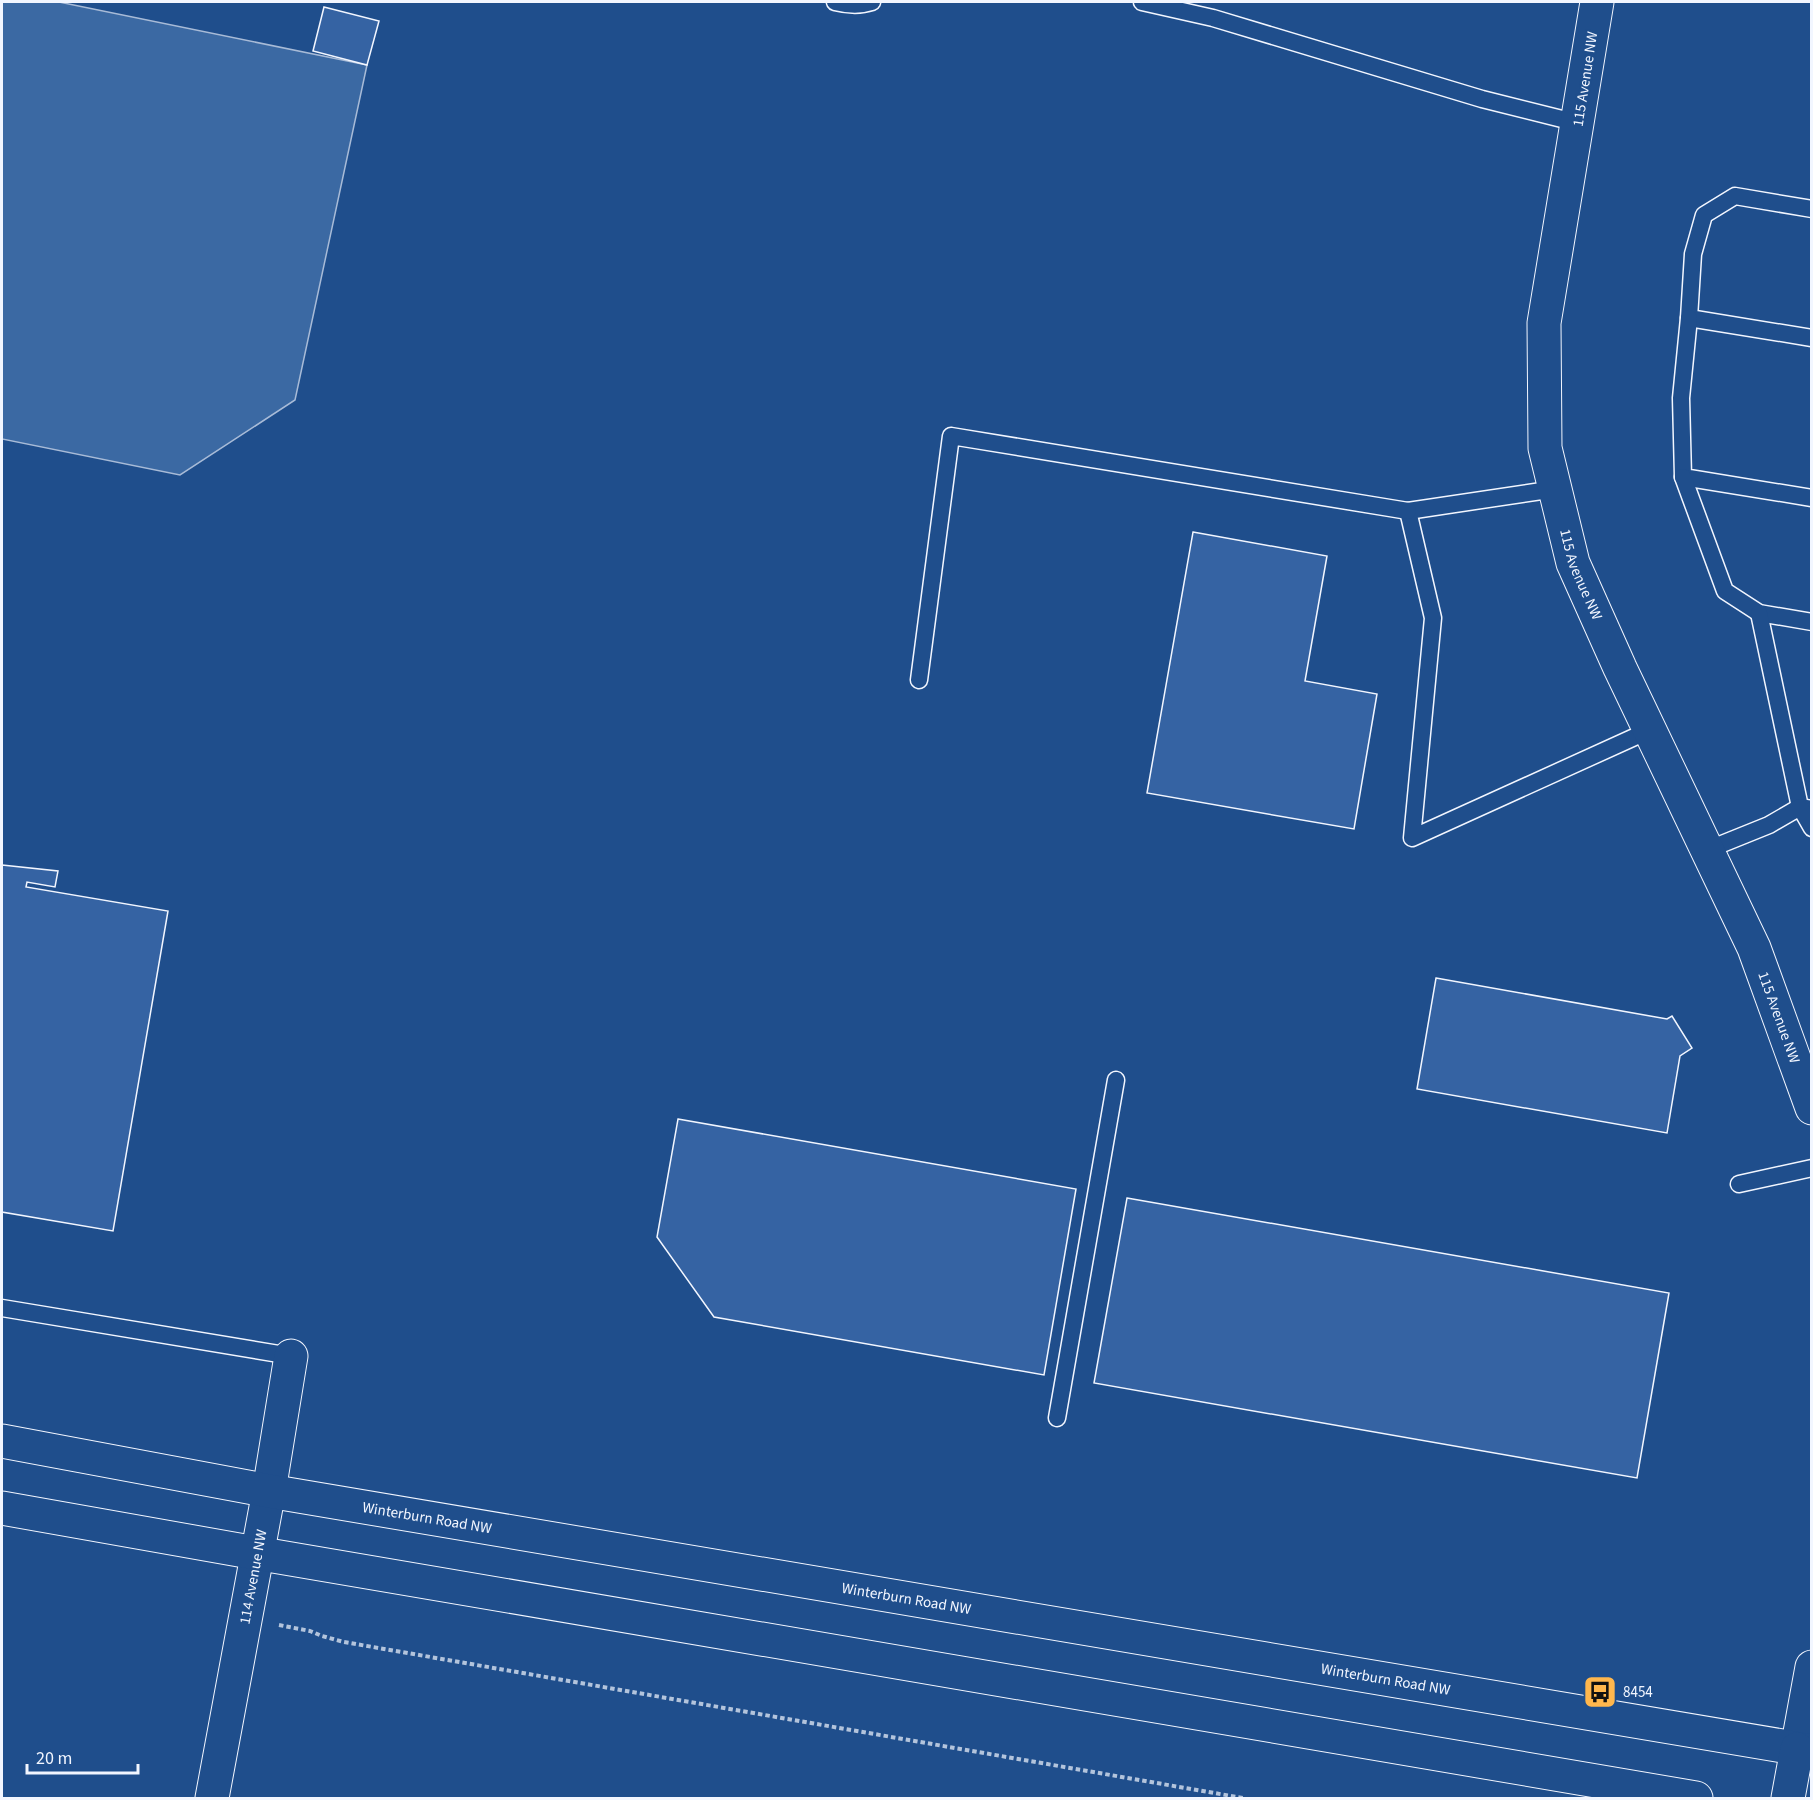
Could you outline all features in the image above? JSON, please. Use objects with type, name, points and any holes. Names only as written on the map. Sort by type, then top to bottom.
[{"type":"main road","name":"115 Avenue NW","points":[[1597,2],[1544,323],[1545,448],[1573,563],[1754,948],[1812,1108]]},
{"type":"main road","name":"114 Avenue NW","points":[[212,1798],[269,1491],[291,1356]]},
{"type":"main road","name":"Winterburn Road NW","points":[[2,1441],[269,1491],[1804,1750]]},
{"type":"main road","points":[[2,1508],[1696,1798]]},
{"type":"main road","points":[[1788,1798],[1804,1750],[1812,1666]]},
{"type":"lane","points":[[835,2],[846,4],[872,2]]},
{"type":"lane","points":[[1142,2],[1213,18],[1482,99],[1578,123]]},
{"type":"lane","points":[[1812,208],[1735,195],[1704,214],[1692,254],[1689,318],[1681,398],[1683,477],[1725,591],[1760,613],[1812,622]]},
{"type":"lane","points":[[1689,318],[1812,339]]},
{"type":"lane","points":[[919,680],[951,436],[1408,511],[1555,489]]},
{"type":"lane","points":[[1683,477],[1812,498]]},
{"type":"lane","points":[[1408,511],[1432,618],[1412,838],[1650,730]]},
{"type":"lane","points":[[1760,613],[1812,828]]},
{"type":"lane","points":[[1707,850],[1806,808]]},
{"type":"lane","points":[[1056,1418],[1116,1080]]},
{"type":"lane","points":[[1739,1184],[1812,1168]]},
{"type":"lane","points":[[2,1308],[291,1356]]},
{"type":"path","points":[[244,1620],[310,1630],[344,1642],[1243,1798]]},
{"type":"water","points":[[2,2],[59,2],[367,65],[295,400],[180,475],[2,439]]},
{"type":"building","points":[[324,7],[379,21],[367,65],[313,51]]},
{"type":"building","points":[[1193,532],[1327,556],[1305,681],[1377,694],[1354,829],[1147,793]]},
{"type":"building","points":[[2,865],[58,871],[55,887],[27,882],[26,887],[168,911],[113,1231],[2,1212]]},
{"type":"building","points":[[1436,978],[1667,1019],[1672,1016],[1692,1048],[1680,1056],[1667,1133],[1417,1089]]},
{"type":"building","points":[[678,1119],[1076,1189],[1044,1375],[714,1317],[657,1237]]},
{"type":"building","points":[[1127,1198],[1669,1293],[1637,1478],[1094,1383]]},
{"type":"place","name":"8454","points":[[1600,1692]]}]
